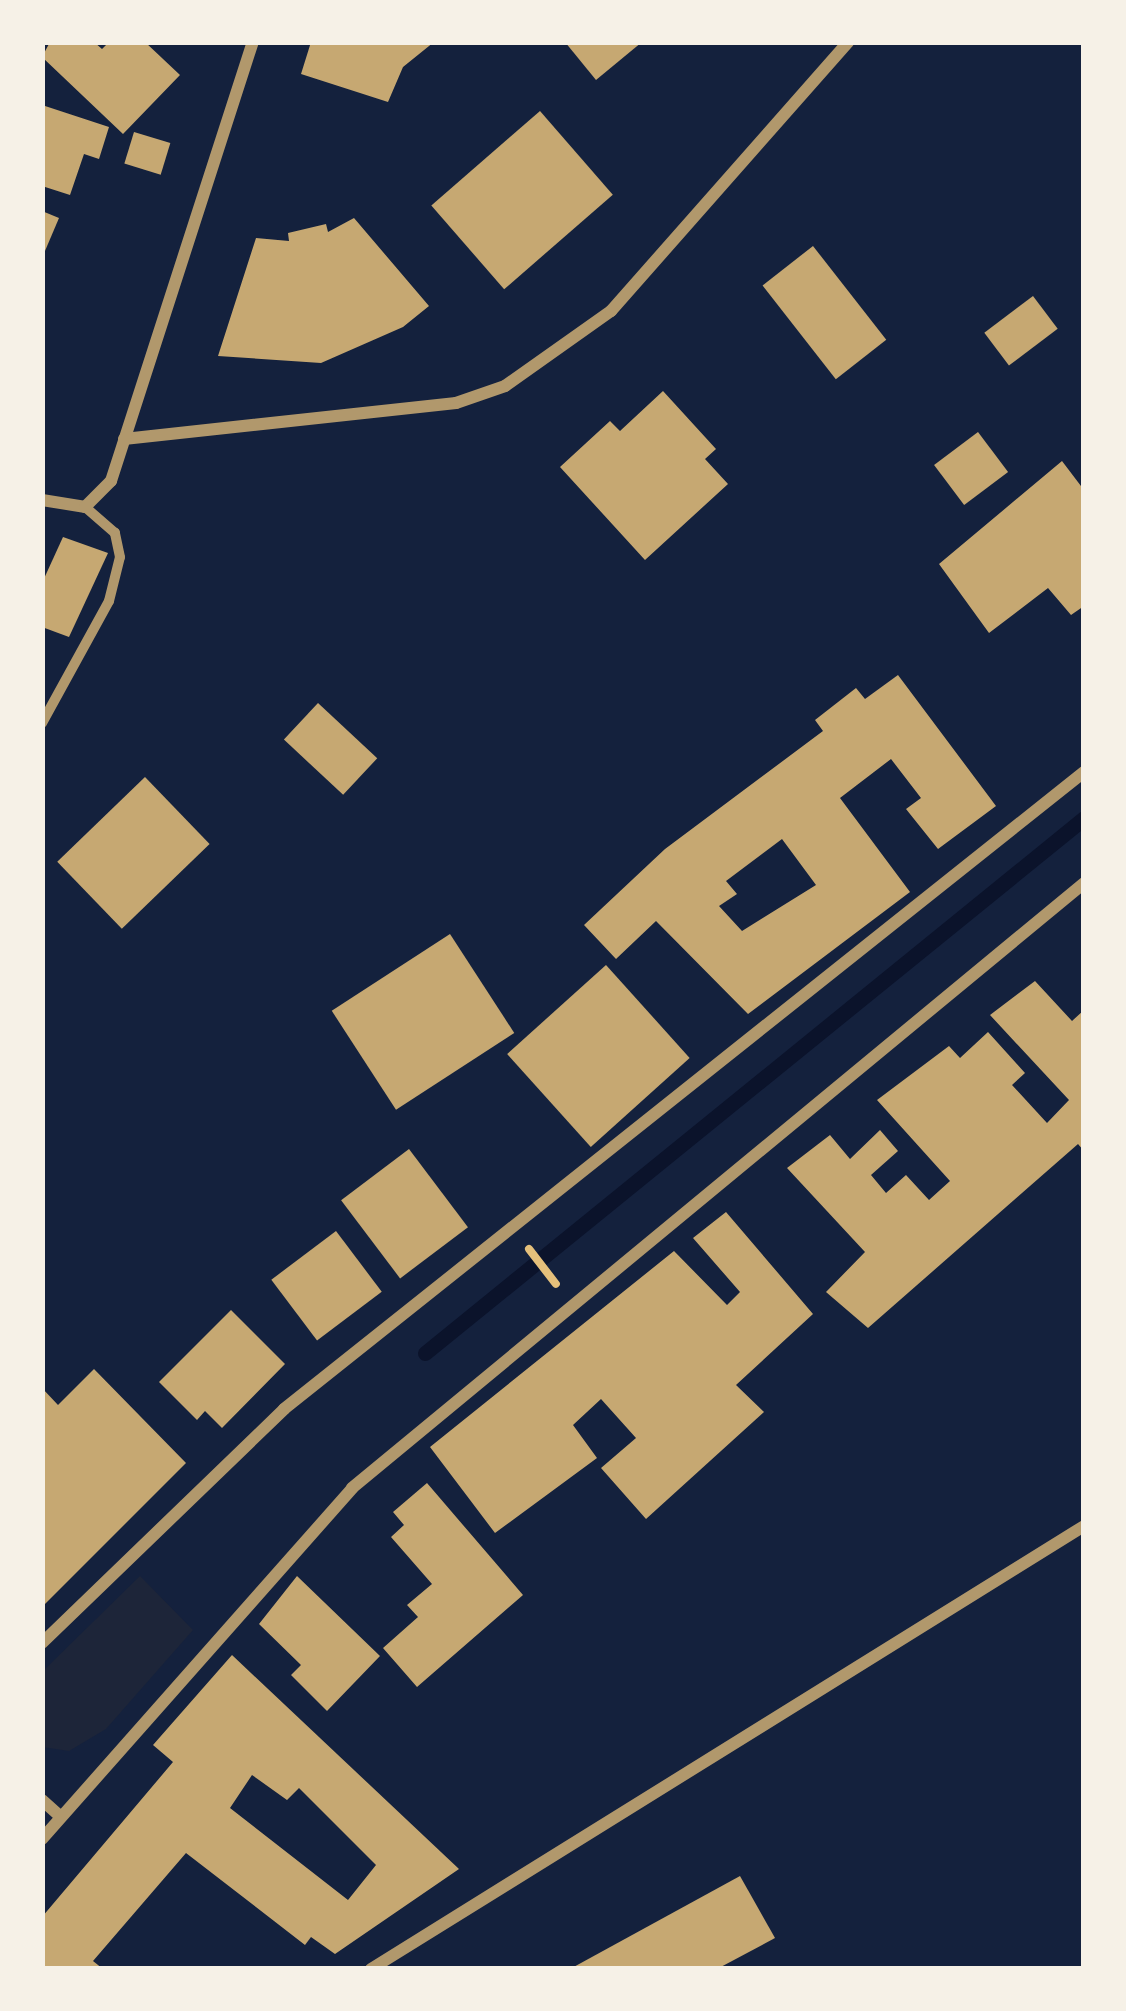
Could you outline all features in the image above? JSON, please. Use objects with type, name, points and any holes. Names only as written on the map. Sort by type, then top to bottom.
[{"type":"street","points":[[85,507],[111,481],[253,42]]},
{"type":"street","points":[[124,439],[457,403],[505,386],[611,311],[848,42]]},
{"type":"street","points":[[42,500],[85,507],[115,533],[120,557],[109,601],[42,723]]},
{"type":"street","points":[[42,1643],[284,1409],[1084,772]]},
{"type":"street","points":[[42,1839],[316,1522],[1084,883]]},
{"type":"street","points":[[371,1969],[1084,1526]]},
{"type":"street","points":[[42,1800],[60,1816]]},
{"type":"path","points":[[512,1226],[572,1305]]},
{"type":"shaded area","points":[[140,1576],[193,1630],[106,1729],[69,1751],[42,1747],[42,1672]]},
{"type":"building","points":[[50,42],[94,42],[102,49],[109,42],[145,42],[180,75],[123,134],[42,57]]},
{"type":"building","points":[[311,42],[434,42],[403,67],[388,102],[301,74]]},
{"type":"building","points":[[565,42],[642,42],[596,80]]},
{"type":"building","points":[[42,105],[109,127],[99,159],[84,154],[70,195],[42,186]]},
{"type":"building","points":[[540,111],[613,195],[504,289],[431,205]]},
{"type":"building","points":[[134,132],[170,143],[161,175],[124,164]]},
{"type":"building","points":[[42,211],[59,218],[42,258]]},
{"type":"building","points":[[354,218],[429,306],[403,327],[321,363],[218,356],[256,238],[289,241],[288,233],[326,224],[328,232]]},
{"type":"building","points":[[813,246],[886,340],[836,379],[763,285]]},
{"type":"building","points":[[1033,296],[1058,329],[1009,365],[984,333]]},
{"type":"building","points":[[663,391],[716,449],[705,459],[728,484],[645,560],[560,467],[610,421],[620,431]]},
{"type":"building","points":[[978,432],[1008,472],[964,505],[934,465]]},
{"type":"building","points":[[1062,461],[1084,490],[1084,606],[1071,615],[1048,588],[989,633],[939,564]]},
{"type":"building","points":[[63,537],[108,553],[69,637],[42,627],[42,583]]},
{"type":"building","points":[[898,675],[996,806],[938,849],[906,809],[921,798],[891,759],[840,798],[910,892],[748,1014],[656,921],[616,959],[584,925],[665,849],[823,731],[815,720],[856,688],[865,699]],"holes":[[[782,839],[816,885],[742,931],[719,906],[737,894],[726,881]]]},
{"type":"building","points":[[318,703],[377,758],[343,795],[284,740]]},
{"type":"building","points":[[145,777],[210,844],[122,929],[57,862]]},
{"type":"building","points":[[450,934],[514,1033],[396,1110],[332,1011]]},
{"type":"building","points":[[606,965],[690,1058],[591,1147],[507,1054]]},
{"type":"building","points":[[1035,981],[1072,1021],[1084,1010],[1084,1151],[1078,1144],[868,1328],[826,1292],[865,1252],[787,1168],[830,1135],[850,1159],[880,1130],[898,1151],[871,1175],[886,1193],[906,1175],[929,1200],[950,1181],[877,1100],[949,1046],[960,1058],[988,1032],[1025,1073],[1012,1085],[1047,1123],[1069,1100],[990,1015]]},
{"type":"building","points":[[409,1149],[468,1227],[400,1278],[341,1200]]},
{"type":"building","points":[[726,1212],[813,1314],[736,1385],[764,1412],[646,1519],[601,1468],[636,1438],[601,1399],[573,1425],[597,1458],[495,1533],[430,1447],[674,1251],[727,1305],[740,1292],[693,1238]]},
{"type":"building","points":[[336,1231],[382,1292],[317,1340],[271,1280]]},
{"type":"building","points":[[231,1310],[285,1364],[222,1428],[205,1411],[197,1420],[159,1382]]},
{"type":"building","points":[[94,1369],[186,1463],[42,1607],[42,1388],[58,1405]]},
{"type":"building","points":[[427,1483],[523,1595],[417,1687],[383,1648],[418,1617],[407,1605],[432,1584],[391,1537],[404,1525],[393,1512]]},
{"type":"building","points":[[297,1576],[380,1656],[327,1711],[291,1675],[301,1665],[259,1624]]},
{"type":"building","points":[[232,1655],[459,1869],[335,1954],[311,1937],[305,1945],[186,1853],[93,1961],[103,1969],[42,1969],[42,1917],[173,1762],[153,1745]],"holes":[[[252,1775],[287,1800],[299,1788],[376,1865],[348,1900],[230,1808]]]},
{"type":"building","points":[[740,1876],[775,1938],[717,1969],[570,1969]]},
{"type":"waterway","points":[[425,1353],[1084,818]]}]
